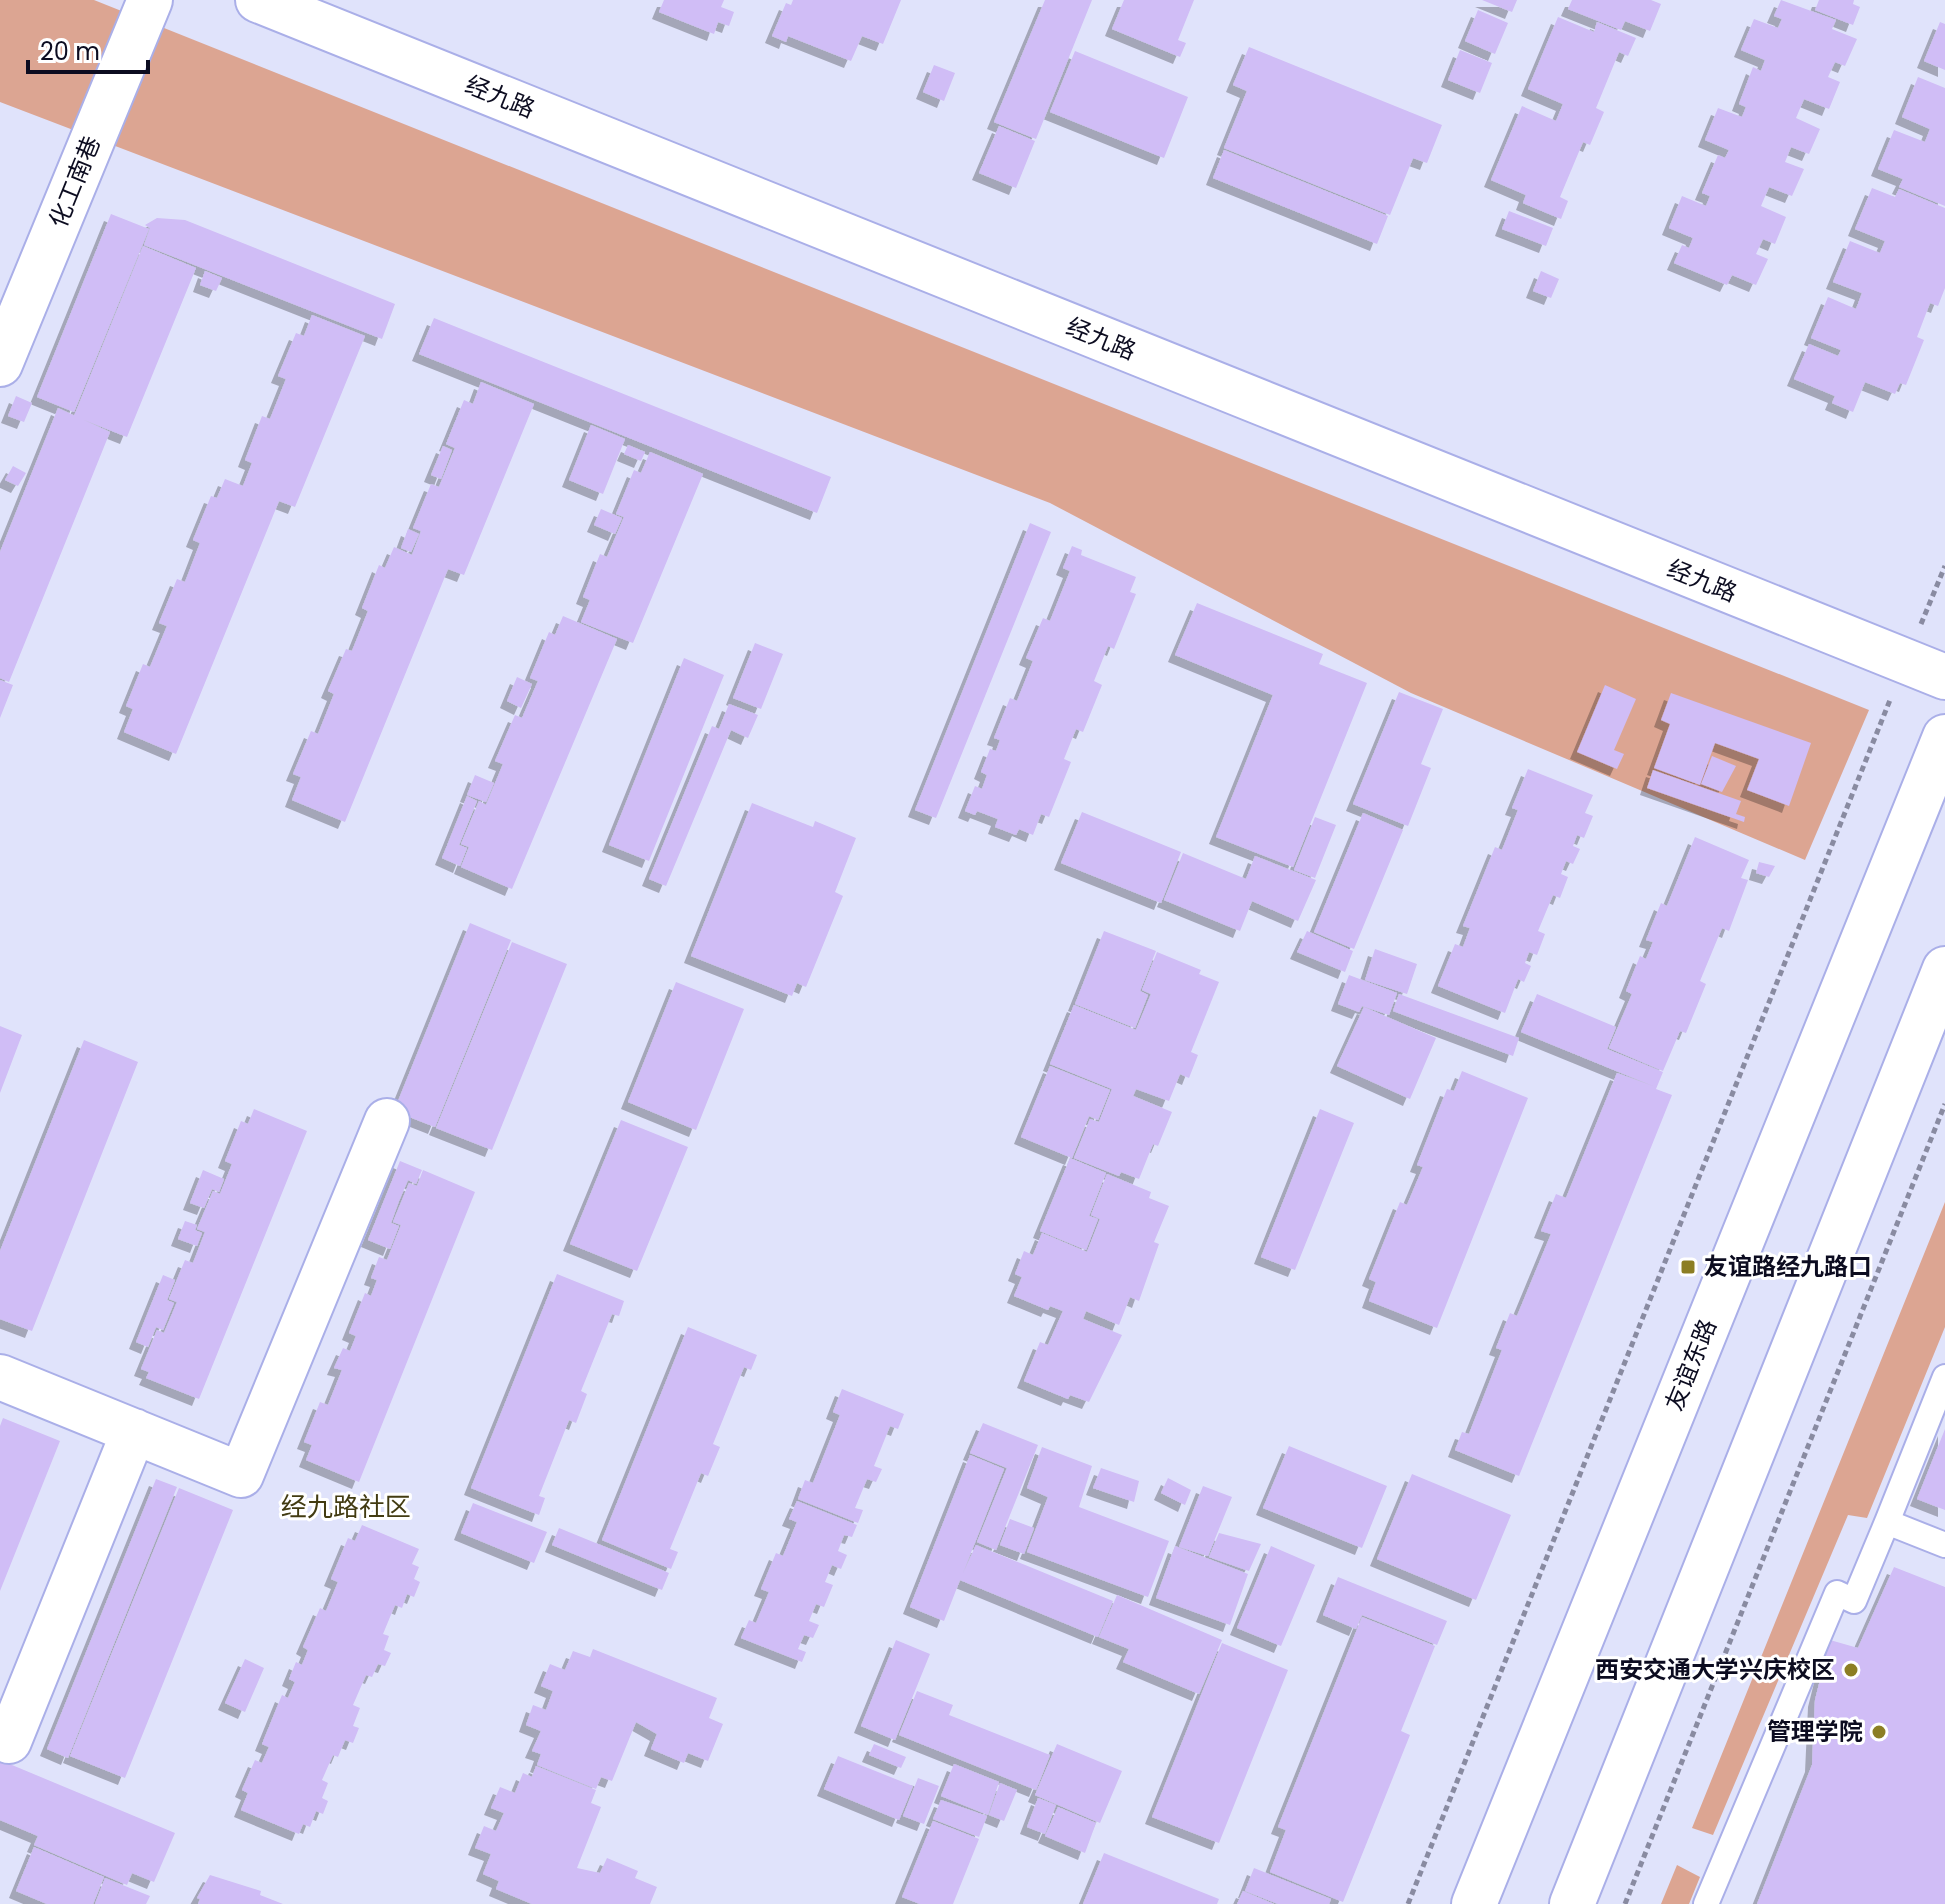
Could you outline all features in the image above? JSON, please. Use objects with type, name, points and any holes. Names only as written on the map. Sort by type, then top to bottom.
[{"type":"street","name":"化工南巷","points":[[0,364],[150,0]]},
{"type":"street","name":"经九路","points":[[258,0],[1925,670]]},
{"type":"street","name":"友谊东路","points":[[1474,1904],[1945,737]]},
{"type":"street","points":[[1572,1904],[1945,969]]},
{"type":"street","points":[[0,1377],[241,1475],[387,1121]]},
{"type":"street","points":[[9,1741],[134,1431]]},
{"type":"lane","points":[[1706,1904],[1837,1593],[1854,1601],[1945,1377]]},
{"type":"lane","points":[[1887,1522],[1945,1545]]},
{"type":"path","points":[[1408,1904],[1925,670],[1945,566]]},
{"type":"path","points":[[1625,1904],[1945,1104]]},
{"type":"shaded area","points":[[0,0],[94,0],[1869,710],[1805,860],[1411,693],[1050,503],[0,102]]},
{"type":"shaded area","points":[[1945,1202],[1945,1327],[1867,1518],[1848,1515],[1713,1835],[1692,1828]]},
{"type":"shaded area","points":[[1677,1865],[1700,1877],[1689,1904],[1661,1904]]},
{"type":"building","points":[[664,0],[724,0],[721,7],[734,12],[729,26],[718,22],[714,34],[659,12]]},
{"type":"building","points":[[793,0],[901,0],[883,44],[862,36],[851,61],[788,36],[786,42],[772,36],[786,3],[791,5]]},
{"type":"building","points":[[1045,0],[1092,0],[1036,139],[994,122]]},
{"type":"building","points":[[1124,0],[1194,0],[1178,40],[1186,43],[1180,57],[1112,29]]},
{"type":"building","points":[[1482,0],[1517,0],[1512,12]]},
{"type":"building","points":[[1572,0],[1651,0],[1661,4],[1650,31],[1625,21],[1621,30],[1568,9]]},
{"type":"building","points":[[1781,0],[1836,20],[1832,29],[1857,39],[1845,66],[1835,62],[1828,77],[1840,82],[1829,109],[1804,99],[1796,118],[1820,129],[1809,154],[1791,147],[1785,162],[1804,169],[1792,196],[1769,187],[1761,206],[1786,217],[1775,244],[1763,239],[1756,254],[1768,259],[1756,285],[1732,275],[1727,285],[1674,263],[1682,245],[1689,248],[1693,238],[1669,228],[1682,196],[1706,206],[1710,196],[1702,193],[1718,155],[1725,158],[1729,150],[1705,140],[1718,108],[1742,117],[1746,107],[1739,104],[1753,67],[1761,71],[1765,60],[1741,50],[1754,19],[1778,28],[1782,19],[1774,16]]},
{"type":"building","points":[[1819,0],[1854,0],[1853,4],[1860,7],[1853,25],[1815,10]]},
{"type":"building","points":[[1478,10],[1508,23],[1495,54],[1465,41]]},
{"type":"building","points":[[1558,17],[1594,32],[1597,22],[1636,38],[1628,56],[1619,52],[1596,108],[1604,112],[1590,145],[1583,142],[1560,197],[1568,201],[1561,219],[1523,203],[1526,195],[1491,180],[1522,106],[1556,121],[1563,104],[1528,89]]},
{"type":"building","points":[[1940,22],[1945,24],[1945,70],[1924,61]]},
{"type":"building","points":[[1249,47],[1442,125],[1427,163],[1413,158],[1390,215],[1224,148],[1247,91],[1233,85]]},
{"type":"building","points":[[1460,50],[1492,63],[1480,93],[1448,80]]},
{"type":"building","points":[[1075,51],[1188,97],[1164,158],[1050,112]]},
{"type":"building","points":[[934,65],[955,73],[944,101],[923,92]]},
{"type":"building","points":[[1918,77],[1945,88],[1945,206],[1899,187],[1903,179],[1878,169],[1894,130],[1925,142],[1930,129],[1902,117]]},
{"type":"building","points":[[999,126],[1035,141],[1016,188],[979,173]]},
{"type":"building","points":[[1224,150],[1388,216],[1377,244],[1213,178]]},
{"type":"building","points":[[1872,188],[1895,197],[1899,189],[1945,208],[1945,288],[1938,306],[1930,303],[1917,337],[1924,340],[1906,385],[1900,383],[1895,394],[1865,382],[1853,412],[1832,403],[1835,396],[1794,379],[1809,344],[1838,356],[1841,350],[1811,338],[1828,297],[1856,309],[1862,293],[1833,282],[1850,241],[1880,253],[1885,241],[1855,229]]},
{"type":"building","points":[[1509,211],[1553,228],[1546,246],[1502,229]]},
{"type":"building","points":[[111,214],[149,229],[74,412],[37,397]]},
{"type":"building","points":[[157,218],[185,220],[395,304],[382,339],[144,245],[150,228],[145,225]]},
{"type":"building","points":[[143,246],[196,268],[127,437],[74,416]]},
{"type":"building","points":[[205,271],[222,278],[216,291],[200,285]]},
{"type":"building","points":[[1541,271],[1559,279],[1551,298],[1533,291]]},
{"type":"building","points":[[312,315],[365,336],[295,507],[279,501],[176,754],[124,732],[133,709],[126,706],[143,664],[150,667],[167,626],[159,623],[177,579],[185,582],[200,543],[193,540],[211,496],[217,498],[225,479],[243,486],[252,463],[245,460],[262,416],[270,419],[286,379],[278,376],[296,333],[304,336]]},
{"type":"building","points":[[434,318],[831,477],[817,513],[419,354]]},
{"type":"building","points":[[481,382],[534,404],[464,575],[448,569],[345,822],[292,800],[301,777],[293,774],[311,731],[318,734],[334,694],[328,691],[346,649],[352,651],[368,611],[362,608],[379,565],[385,568],[394,547],[412,555],[421,531],[413,528],[431,484],[439,487],[455,448],[446,444],[464,400],[473,404]]},
{"type":"building","points":[[16,396],[32,403],[24,422],[8,416]]},
{"type":"building","points":[[58,408],[110,432],[9,682],[0,678],[0,552]]},
{"type":"building","points":[[591,425],[625,439],[603,494],[569,480]]},
{"type":"building","points":[[628,445],[645,452],[641,461],[624,454]]},
{"type":"building","points":[[443,446],[452,450],[441,479],[431,475]]},
{"type":"building","points":[[650,452],[703,474],[633,643],[581,622],[590,600],[583,597],[600,554],[607,557],[624,517],[616,514],[634,470],[641,473]]},
{"type":"building","points":[[13,466],[26,473],[18,486],[5,480]]},
{"type":"building","points":[[601,509],[622,518],[615,534],[594,525]]},
{"type":"building","points":[[1030,523],[1051,532],[936,818],[915,810]]},
{"type":"building","points":[[408,529],[419,534],[411,552],[401,548]]},
{"type":"building","points":[[1072,546],[1082,550],[1081,555],[1136,577],[1130,592],[1136,594],[1114,649],[1108,646],[1094,681],[1102,685],[1083,732],[1076,729],[1064,759],[1071,762],[1049,817],[1041,814],[1033,835],[1019,829],[1016,835],[995,827],[998,819],[977,811],[975,815],[965,811],[975,786],[982,789],[987,775],[981,772],[990,749],[996,751],[1000,740],[994,738],[1010,698],[1017,701],[1033,661],[1026,658],[1043,618],[1050,621],[1070,571],[1063,568]]},
{"type":"building","points":[[1197,603],[1323,654],[1319,664],[1367,683],[1293,867],[1216,837],[1273,695],[1175,655]]},
{"type":"building","points":[[563,616],[617,639],[512,889],[461,867],[469,847],[461,844],[479,801],[486,805],[503,764],[495,761],[515,715],[522,718],[538,681],[530,678],[549,632],[555,635]]},
{"type":"building","points":[[755,643],[783,654],[761,709],[733,698]]},
{"type":"building","points":[[684,658],[724,675],[649,861],[609,845]]},
{"type":"building","points":[[517,677],[532,684],[521,708],[507,701]]},
{"type":"building","points":[[0,680],[13,685],[0,718]]},
{"type":"building","points":[[1605,685],[1636,699],[1614,750],[1624,754],[1617,769],[1577,752]]},
{"type":"building","points":[[1399,692],[1443,709],[1421,764],[1431,768],[1408,826],[1353,804]]},
{"type":"building","points":[[1671,693],[1811,743],[1789,806],[1747,790],[1759,759],[1715,743],[1700,785],[1654,768],[1670,724],[1661,720]]},
{"type":"building","points":[[729,704],[758,715],[748,738],[731,730],[666,886],[649,879],[712,726],[719,729]]},
{"type":"building","points":[[1712,756],[1736,766],[1722,792],[1701,784]]},
{"type":"building","points":[[1528,769],[1593,795],[1585,813],[1593,816],[1584,838],[1577,835],[1573,846],[1580,849],[1573,864],[1566,861],[1561,874],[1568,877],[1560,898],[1553,895],[1538,931],[1545,934],[1537,955],[1529,952],[1525,963],[1531,966],[1524,982],[1518,979],[1505,1013],[1438,986],[1455,944],[1463,947],[1470,928],[1463,926],[1495,847],[1502,850],[1518,810],[1512,808]]},
{"type":"building","points":[[1653,770],[1741,801],[1736,814],[1745,817],[1744,822],[1647,788]]},
{"type":"building","points":[[475,775],[494,783],[486,802],[467,795]]},
{"type":"building","points":[[467,796],[477,801],[459,845],[467,848],[460,866],[442,858]]},
{"type":"building","points":[[752,803],[813,827],[815,821],[856,838],[835,892],[843,896],[806,987],[797,983],[792,996],[691,956]]},
{"type":"building","points":[[1082,812],[1181,852],[1161,903],[1061,863]]},
{"type":"building","points":[[1363,813],[1403,830],[1354,949],[1314,932]]},
{"type":"building","points":[[1315,817],[1336,825],[1315,878],[1294,870]]},
{"type":"building","points":[[1695,837],[1749,860],[1741,878],[1748,880],[1729,931],[1722,928],[1700,981],[1706,984],[1686,1033],[1680,1031],[1663,1071],[1609,1048],[1632,994],[1626,991],[1640,956],[1646,959],[1653,942],[1646,940],[1661,903],[1667,906]]},
{"type":"building","points":[[1183,853],[1246,879],[1255,856],[1316,880],[1298,921],[1252,901],[1240,931],[1164,900]]},
{"type":"building","points":[[1759,862],[1775,866],[1769,877],[1756,873]]},
{"type":"building","points":[[470,923],[511,940],[435,1127],[394,1111]]},
{"type":"building","points":[[1104,931],[1156,951],[1140,991],[1148,995],[1135,1028],[1075,1004]]},
{"type":"building","points":[[1307,931],[1353,951],[1345,972],[1297,952]]},
{"type":"building","points":[[512,942],[567,964],[492,1150],[436,1128]]},
{"type":"building","points":[[1375,949],[1417,964],[1407,994],[1365,980]]},
{"type":"building","points":[[1157,952],[1201,970],[1199,974],[1219,982],[1191,1052],[1198,1055],[1189,1078],[1180,1074],[1169,1101],[1136,1089],[1133,1096],[1172,1112],[1158,1146],[1153,1144],[1139,1179],[1121,1172],[1119,1176],[1074,1158],[1090,1119],[1099,1122],[1112,1089],[1050,1064],[1074,1005],[1136,1030],[1151,994],[1142,990]]},
{"type":"building","points":[[1349,975],[1397,993],[1389,1015],[1362,1006],[1359,1012],[1338,1004]]},
{"type":"building","points":[[676,982],[744,1009],[696,1130],[628,1102]]},
{"type":"building","points":[[1399,994],[1519,1038],[1513,1056],[1393,1011]]},
{"type":"building","points":[[1537,994],[1616,1027],[1607,1049],[1663,1072],[1656,1089],[1672,1095],[1519,1476],[1455,1450],[1462,1432],[1469,1434],[1502,1350],[1496,1348],[1510,1313],[1517,1316],[1551,1234],[1541,1231],[1556,1194],[1566,1198],[1617,1073],[1653,1086],[1521,1032]]},
{"type":"building","points":[[1364,1007],[1436,1038],[1410,1099],[1337,1066]]},
{"type":"building","points":[[0,1026],[22,1035],[0,1093]]},
{"type":"building","points":[[84,1040],[138,1062],[32,1331],[0,1319],[0,1251]]},
{"type":"building","points":[[1050,1066],[1110,1090],[1098,1120],[1089,1116],[1072,1158],[1021,1137]]},
{"type":"building","points":[[1462,1071],[1528,1098],[1437,1328],[1369,1301],[1376,1282],[1369,1279],[1400,1202],[1407,1205],[1423,1167],[1417,1165],[1447,1089],[1454,1091]]},
{"type":"building","points":[[254,1109],[307,1131],[199,1399],[146,1378],[149,1372],[141,1369],[157,1330],[164,1333],[177,1302],[169,1299],[185,1260],[193,1263],[205,1232],[197,1229],[213,1191],[220,1194],[232,1164],[225,1161],[241,1121],[248,1124]]},
{"type":"building","points":[[1320,1109],[1354,1123],[1295,1270],[1261,1257]]},
{"type":"building","points":[[621,1120],[688,1147],[637,1271],[570,1244]]},
{"type":"building","points":[[1070,1158],[1106,1173],[1089,1216],[1098,1219],[1086,1250],[1040,1231]]},
{"type":"building","points":[[400,1161],[422,1170],[416,1184],[408,1180],[399,1201],[391,1223],[399,1226],[390,1249],[368,1240]]},
{"type":"building","points":[[203,1170],[224,1179],[219,1192],[212,1189],[204,1208],[190,1203]]},
{"type":"building","points":[[423,1170],[475,1192],[359,1482],[306,1460],[312,1445],[304,1442],[320,1402],[328,1405],[342,1370],[334,1368],[343,1348],[350,1351],[356,1336],[349,1333],[365,1293],[371,1296],[377,1280],[371,1278],[379,1257],[387,1260],[401,1225],[393,1222],[409,1183],[417,1186]]},
{"type":"building","points":[[1107,1174],[1151,1192],[1149,1198],[1169,1206],[1154,1242],[1159,1244],[1139,1301],[1130,1297],[1119,1325],[1086,1311],[1083,1319],[1122,1335],[1089,1402],[1070,1395],[1068,1399],[1024,1381],[1040,1342],[1048,1345],[1063,1311],[1050,1306],[1048,1310],[1014,1296],[1022,1277],[1015,1274],[1024,1251],[1033,1255],[1042,1233],[1087,1252],[1100,1219],[1091,1215]]},
{"type":"building","points":[[185,1221],[197,1225],[195,1230],[202,1233],[197,1246],[178,1239]]},
{"type":"building","points":[[557,1274],[624,1301],[619,1316],[612,1314],[581,1391],[587,1394],[576,1423],[569,1420],[539,1496],[545,1498],[539,1515],[471,1488]]},
{"type":"building","points":[[163,1275],[175,1280],[167,1300],[174,1303],[163,1330],[156,1327],[148,1347],[136,1342]]},
{"type":"building","points":[[688,1327],[757,1355],[751,1370],[744,1367],[713,1444],[720,1447],[708,1476],[701,1473],[670,1549],[678,1552],[671,1569],[602,1540]]},
{"type":"building","points":[[842,1389],[904,1414],[898,1429],[890,1426],[874,1466],[882,1469],[876,1482],[867,1479],[855,1508],[863,1510],[858,1523],[798,1499],[805,1480],[813,1483],[840,1415],[833,1412]]},
{"type":"building","points":[[3,1418],[60,1441],[0,1591],[0,1426]]},
{"type":"building","points":[[983,1423],[1038,1445],[996,1550],[977,1542],[1007,1468],[970,1453]]},
{"type":"building","points":[[1945,1429],[1945,1510],[1917,1499]]},
{"type":"building","points":[[1289,1446],[1387,1486],[1362,1548],[1263,1508]]},
{"type":"building","points":[[1042,1447],[1092,1466],[1079,1507],[1169,1541],[1148,1597],[1027,1552],[1048,1497],[1027,1488]]},
{"type":"building","points":[[970,1455],[1004,1469],[963,1573],[976,1545],[1113,1601],[1098,1637],[960,1580],[944,1621],[910,1607]]},
{"type":"building","points":[[1101,1468],[1139,1481],[1134,1502],[1093,1488]]},
{"type":"building","points":[[1412,1474],[1511,1515],[1476,1600],[1377,1559]]},
{"type":"building","points":[[1168,1478],[1191,1490],[1185,1505],[1161,1493]]},
{"type":"building","points":[[156,1479],[177,1487],[68,1758],[47,1749]]},
{"type":"building","points":[[1203,1486],[1232,1497],[1208,1556],[1179,1547]]},
{"type":"building","points":[[179,1488],[233,1510],[125,1778],[70,1756]]},
{"type":"building","points":[[797,1501],[857,1525],[852,1537],[844,1535],[838,1551],[847,1555],[841,1569],[832,1565],[825,1582],[833,1585],[824,1607],[816,1604],[809,1621],[819,1625],[813,1638],[804,1635],[798,1649],[806,1652],[802,1662],[741,1638],[749,1620],[756,1623],[769,1592],[761,1589],[776,1553],[783,1556],[797,1522],[789,1519]]},
{"type":"building","points":[[473,1503],[547,1532],[534,1563],[461,1533]]},
{"type":"building","points":[[1010,1519],[1034,1528],[1024,1554],[1000,1545]]},
{"type":"building","points":[[362,1525],[419,1549],[412,1564],[419,1567],[414,1579],[420,1582],[414,1597],[407,1594],[402,1608],[395,1605],[383,1634],[389,1636],[384,1650],[391,1653],[385,1666],[378,1664],[372,1677],[366,1675],[353,1705],[360,1708],[353,1726],[359,1728],[353,1743],[345,1740],[338,1757],[333,1755],[322,1780],[328,1783],[322,1798],[328,1801],[323,1814],[316,1811],[310,1827],[303,1824],[299,1834],[241,1810],[248,1793],[242,1790],[255,1760],[262,1763],[269,1747],[262,1744],[282,1695],[288,1698],[295,1682],[289,1679],[296,1662],[302,1665],[308,1650],[303,1647],[320,1608],[326,1611],[338,1582],[331,1579],[348,1538],[355,1541]]},
{"type":"building","points":[[559,1528],[669,1573],[662,1590],[552,1545]]},
{"type":"building","points":[[1219,1533],[1261,1544],[1249,1571],[1209,1557]]},
{"type":"building","points":[[1175,1546],[1248,1574],[1230,1625],[1156,1598]]},
{"type":"building","points":[[1271,1546],[1315,1565],[1281,1646],[1237,1628]]},
{"type":"building","name":"管理学院","points":[[1894,1567],[1945,1587],[1945,1904],[1757,1904],[1812,1765],[1815,1700],[1830,1640],[1858,1648]]},
{"type":"building","points":[[1338,1577],[1447,1621],[1437,1645],[1362,1615],[1356,1629],[1323,1615]]},
{"type":"building","points":[[1117,1595],[1222,1640],[1199,1694],[1123,1662],[1129,1649],[1099,1637]]},
{"type":"building","points":[[1362,1617],[1435,1646],[1401,1731],[1410,1735],[1343,1902],[1270,1872],[1286,1830],[1278,1827]]},
{"type":"building","points":[[896,1640],[930,1654],[895,1740],[861,1726]]},
{"type":"building","points":[[1222,1643],[1288,1670],[1219,1843],[1152,1817]]},
{"type":"building","points":[[593,1649],[717,1698],[709,1718],[723,1724],[708,1761],[688,1753],[684,1763],[651,1749],[657,1734],[636,1722],[612,1781],[601,1777],[596,1789],[537,1765],[541,1754],[532,1751],[541,1731],[526,1725],[533,1705],[546,1710],[553,1691],[541,1686],[550,1664],[565,1670],[573,1651],[590,1657]]},
{"type":"building","points":[[245,1659],[264,1668],[245,1712],[225,1703]]},
{"type":"building","points":[[917,1691],[953,1705],[949,1715],[1050,1755],[1036,1790],[899,1735]]},
{"type":"building","points":[[874,1744],[906,1757],[901,1768],[869,1755]]},
{"type":"building","points":[[1057,1744],[1122,1771],[1100,1823],[1035,1795]]},
{"type":"building","points":[[838,1756],[913,1786],[899,1820],[824,1789]]},
{"type":"building","points":[[0,1760],[175,1833],[154,1882],[132,1873],[127,1885],[34,1845],[38,1836],[0,1820]]},
{"type":"building","points":[[954,1764],[999,1782],[988,1815],[941,1796]]},
{"type":"building","points":[[536,1766],[596,1790],[591,1803],[601,1807],[577,1868],[600,1873],[607,1858],[638,1871],[635,1878],[657,1887],[650,1904],[532,1904],[496,1889],[499,1881],[483,1874],[491,1854],[475,1848],[484,1826],[496,1831],[504,1813],[491,1808],[500,1787],[515,1793],[523,1773],[532,1777]]},
{"type":"building","points":[[918,1778],[939,1786],[924,1824],[903,1816]]},
{"type":"building","points":[[1000,1783],[1017,1790],[1004,1821],[989,1815]]},
{"type":"building","points":[[1038,1798],[1056,1805],[1045,1834],[1027,1827]]},
{"type":"building","points":[[941,1800],[987,1816],[979,1837],[933,1819]]},
{"type":"building","points":[[1058,1807],[1096,1823],[1085,1853],[1045,1836]]},
{"type":"building","points":[[933,1821],[979,1839],[953,1904],[920,1904],[902,1897]]},
{"type":"building","points":[[34,1847],[104,1877],[93,1904],[47,1904],[16,1891]]},
{"type":"building","points":[[1104,1853],[1219,1899],[1217,1904],[1083,1904]]},
{"type":"building","points":[[1254,1868],[1331,1899],[1329,1904],[1278,1904],[1245,1891]]},
{"type":"building","points":[[210,1875],[261,1891],[260,1895],[283,1904],[198,1904],[200,1899],[197,1898]]},
{"type":"building","points":[[105,1878],[150,1896],[146,1904],[95,1904]]},
{"type":"building","points":[[1243,1891],[1274,1904],[1237,1904]]},
{"type":"place","name":"友谊路经九路口","points":[[1688,1267]]},
{"type":"place","name":"西安交通大学兴庆校区","points":[[1851,1670]]},
{"type":"place","name":"管理学院","points":[[1879,1732]]},
{"type":"district","name":"经九路社区","points":[[346,1507]]}]
